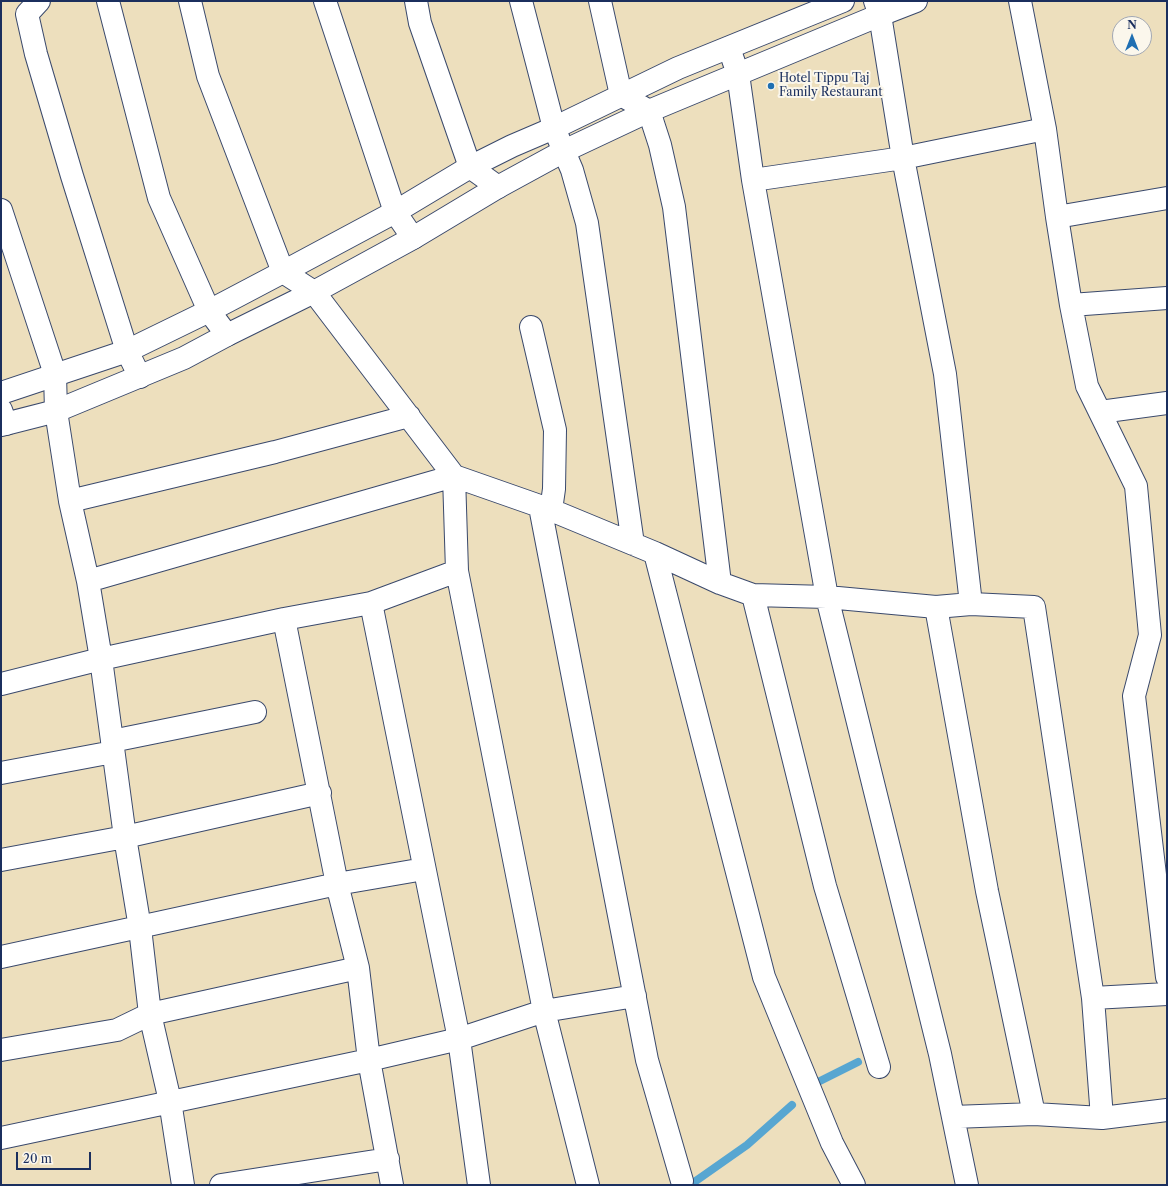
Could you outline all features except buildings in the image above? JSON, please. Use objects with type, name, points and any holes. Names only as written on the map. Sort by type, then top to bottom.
[{"type":"street","points":[[39,1],[27,14],[36,54],[72,176],[127,351],[140,377]]},
{"type":"street","points":[[108,1],[159,198],[209,311],[227,335]]},
{"type":"street","points":[[190,1],[208,76],[283,272],[314,292],[454,476],[546,508],[656,553],[720,583],[753,595],[826,597],[936,607],[971,604],[1034,607],[1093,998],[1102,1118]]},
{"type":"street","points":[[325,1],[395,212],[413,238]]},
{"type":"street","points":[[416,1],[420,23],[470,167],[498,187]]},
{"type":"street","points":[[521,1],[554,128],[572,170],[587,223],[633,544]]},
{"type":"street","points":[[600,1],[621,94],[649,111],[660,145],[674,207],[720,583]]},
{"type":"street","points":[[1,393],[54,374],[127,351],[209,311],[283,272],[395,212],[470,167],[512,146],[554,128],[621,94],[678,68],[843,1]]},
{"type":"street","points":[[3,420],[56,410],[184,358],[314,292],[413,238],[498,187],[564,151],[649,111],[738,74],[877,8],[916,1]]},
{"type":"street","points":[[1020,1],[1045,129],[1071,305],[1087,386],[1136,486],[1150,635],[1134,696],[1167,977]]},
{"type":"street","points":[[877,8],[903,158],[945,374],[971,604]]},
{"type":"street","points":[[729,48],[738,74],[753,180],[826,597],[940,1054],[967,1185]]},
{"type":"street","points":[[753,180],[903,158],[1045,129]]},
{"type":"street","points":[[1057,217],[1167,198]]},
{"type":"street","points":[[1,210],[54,374],[56,410],[70,501],[88,581],[101,659],[125,836],[140,928],[150,1014],[170,1101],[183,1185]]},
{"type":"street","points":[[1071,305],[1167,298]]},
{"type":"street","points":[[530,327],[555,430],[554,489],[546,508],[647,1060],[682,1181]]},
{"type":"street","points":[[1100,412],[1167,403]]},
{"type":"street","points":[[70,501],[275,452],[409,416]]},
{"type":"street","points":[[454,476],[457,571],[544,1011],[588,1185]]},
{"type":"street","points":[[88,581],[454,476]]},
{"type":"street","points":[[656,553],[764,977],[832,1143],[854,1185]]},
{"type":"street","points":[[1,684],[101,659],[284,619],[371,603],[457,571]]},
{"type":"street","points":[[753,595],[825,886],[879,1067]]},
{"type":"street","points":[[371,603],[459,1039],[479,1185]]},
{"type":"street","points":[[936,607],[987,890],[1034,1114]]},
{"type":"street","points":[[284,619],[337,884],[358,968],[369,1060],[392,1185]]},
{"type":"street","points":[[1,773],[255,712]]},
{"type":"street","points":[[1,860],[125,836],[320,793]]},
{"type":"street","points":[[1,957],[337,884],[424,868]]},
{"type":"street","points":[[1,1050],[117,1030],[150,1014],[358,968]]},
{"type":"street","points":[[1093,998],[1167,994]]},
{"type":"street","points":[[1,1138],[369,1060],[459,1039],[544,1011],[635,996]]},
{"type":"street","points":[[953,1117],[1034,1114],[1102,1118],[1167,1110]]},
{"type":"street","points":[[221,1185],[388,1159]]},
{"type":"waterway","points":[[818,1082],[858,1062]]},
{"type":"waterway","points":[[690,1185],[747,1145],[792,1105]]},
{"type":"place","name":"Hotel Tippu Taj Family Restaurant","points":[[771,86]]}]
